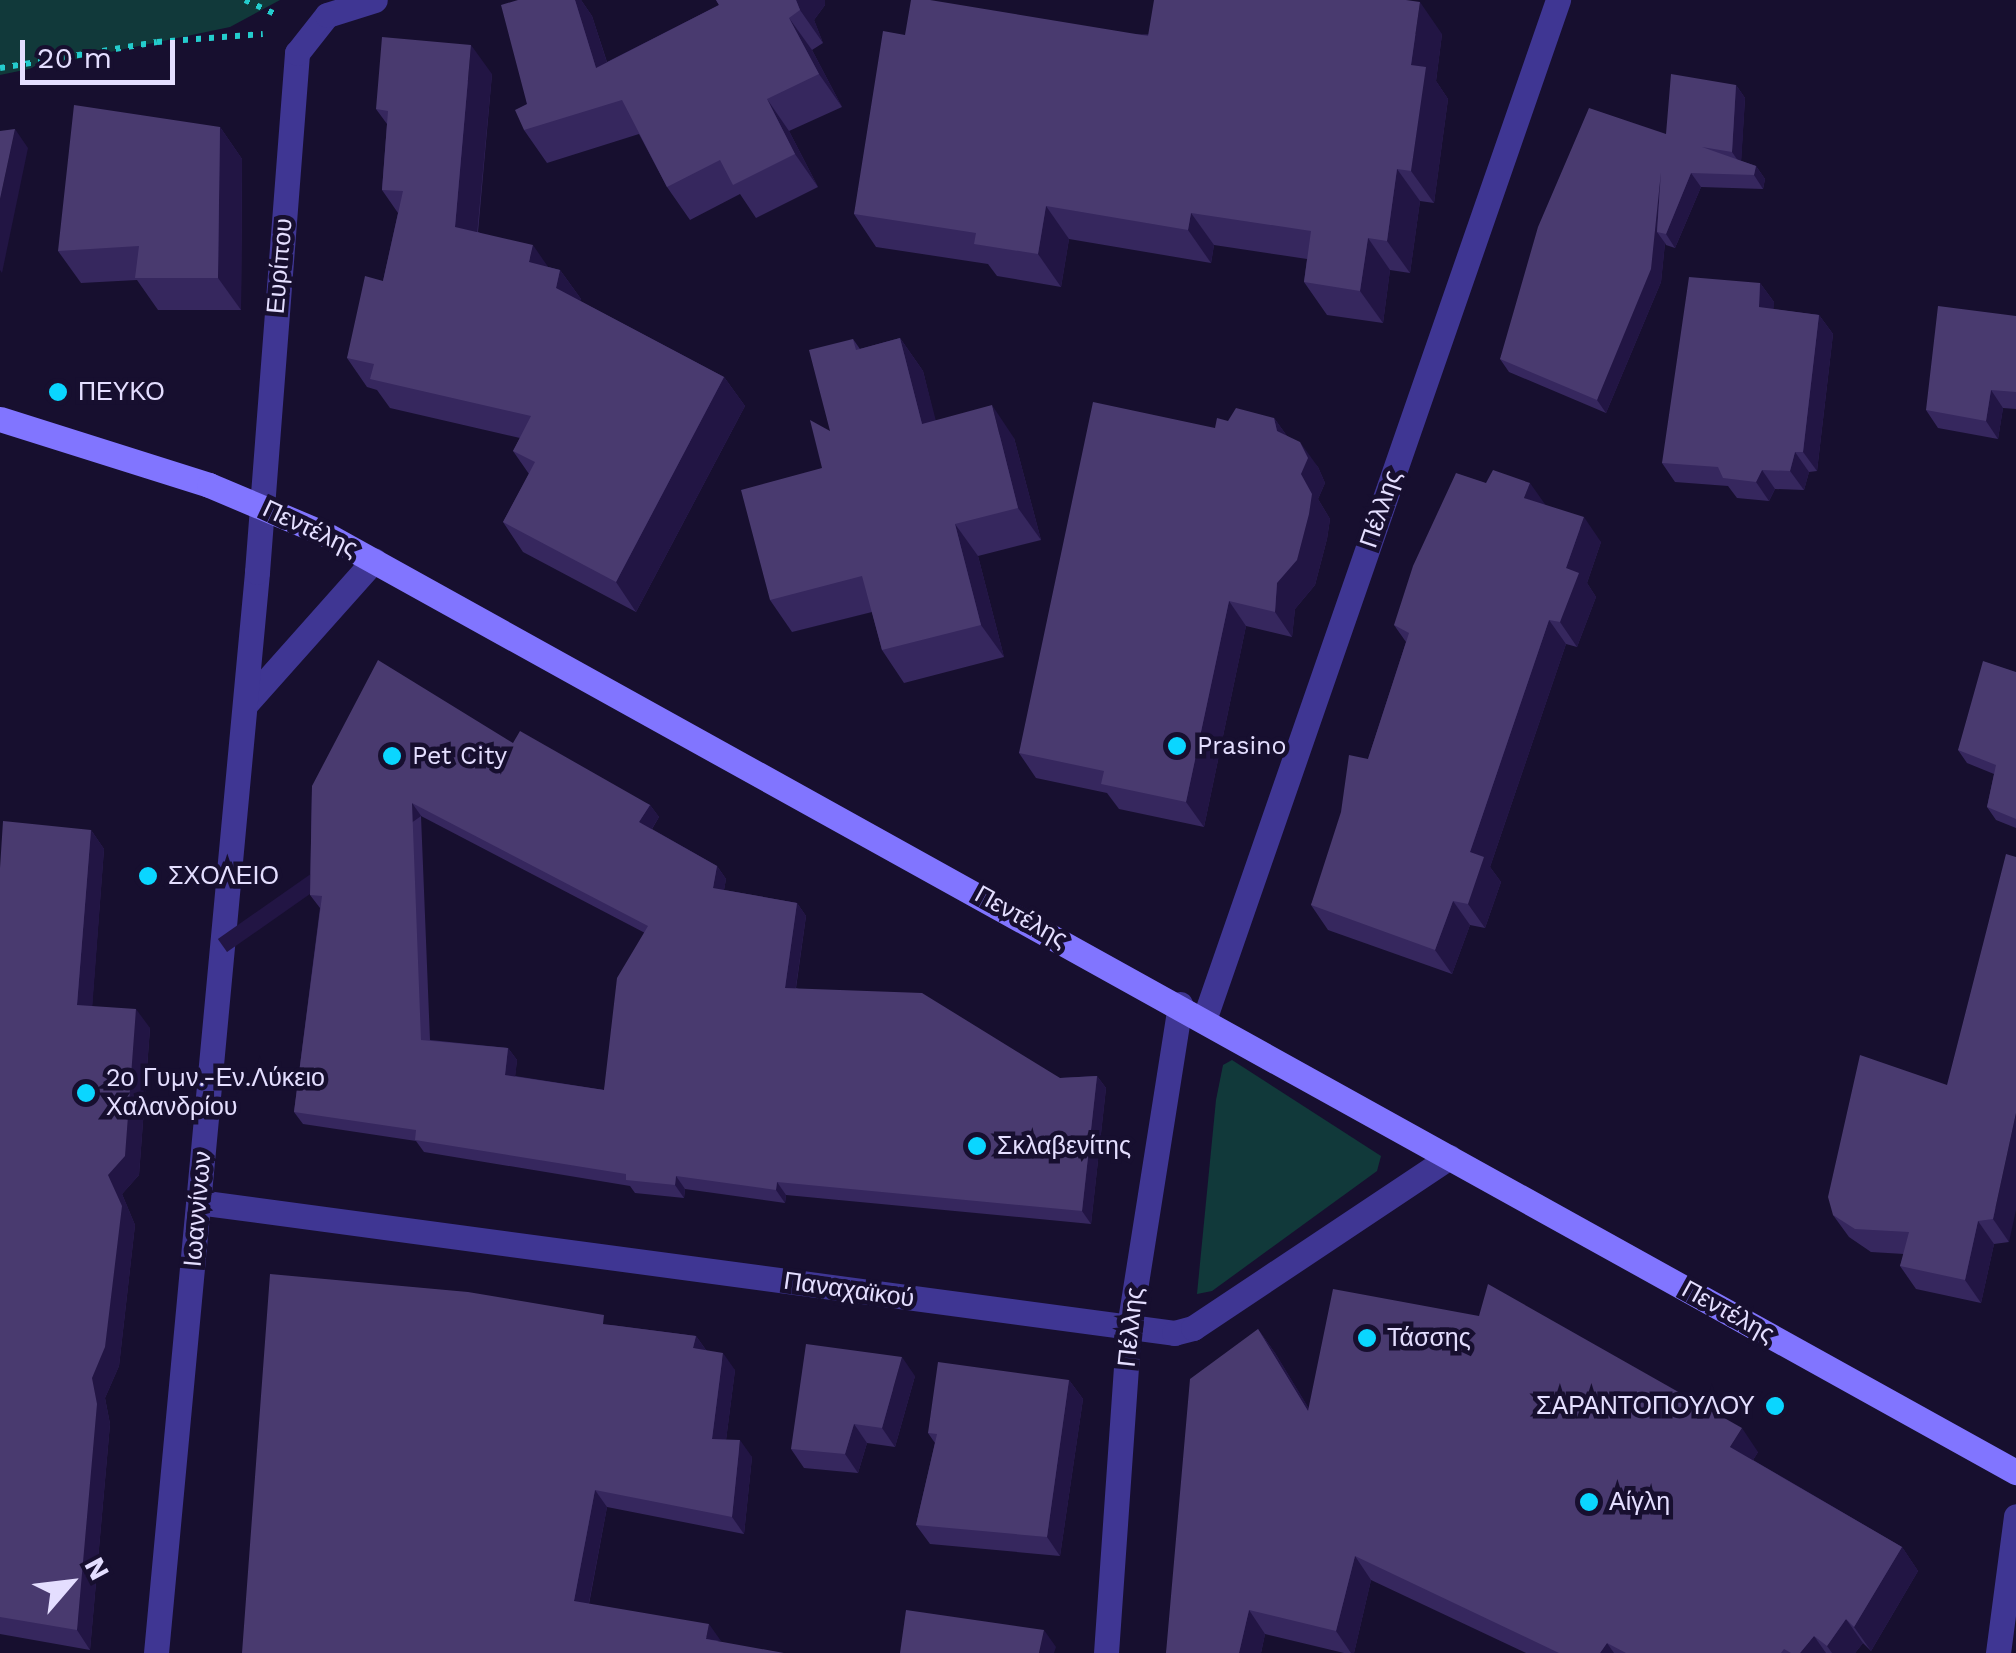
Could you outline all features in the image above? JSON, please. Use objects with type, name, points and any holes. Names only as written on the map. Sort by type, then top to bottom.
[{"type":"main road","name":"Πεντέλης","points":[[0,419],[260,505],[374,560],[1180,1004],[2016,1472]]},
{"type":"street","points":[[310,30],[327,14],[376,0]]},
{"type":"street","name":"Πέλλης","points":[[1205,1018],[1558,0]]},
{"type":"street","name":"Ευρίπου","points":[[260,505],[297,53],[310,30]]},
{"type":"street","name":"Ιωαννίνων","points":[[156,1653],[260,505]]},
{"type":"street","points":[[244,705],[374,560]]},
{"type":"street","name":"Πέλλης","points":[[1106,1653],[1129,1328],[1180,1004]]},
{"type":"street","name":"Παναχαϊκού","points":[[198,1202],[1174,1333],[1192,1328],[1450,1157]]},
{"type":"street","points":[[1998,1653],[2016,1516]]},
{"type":"path","points":[[0,68],[156,42],[310,30]]},
{"type":"green space","points":[[0,0],[280,0],[230,27],[0,75]]},
{"type":"green space","points":[[1232,1060],[1381,1156],[1377,1171],[1212,1291],[1197,1294],[1216,1100],[1223,1065]]},
{"type":"building","points":[[518,0],[575,0],[596,68],[719,5],[716,0],[796,0],[800,10],[789,18],[819,74],[767,99],[795,154],[733,185],[720,160],[667,187],[622,100],[524,130],[515,110],[527,104],[501,5]]},
{"type":"building","points":[[911,0],[1148,36],[1154,0],[1420,2],[1411,65],[1426,67],[1411,171],[1397,169],[1387,241],[1368,238],[1360,291],[1304,282],[1311,231],[1191,213],[1188,230],[1046,206],[1038,254],[974,244],[976,233],[854,214],[883,31],[905,35]]},
{"type":"building","points":[[382,37],[471,45],[455,227],[533,245],[529,262],[560,270],[556,288],[724,377],[616,582],[503,522],[535,462],[513,451],[531,416],[370,379],[374,364],[347,358],[365,276],[383,281],[403,191],[382,190],[388,111],[376,109]]},
{"type":"building","points":[[1671,74],[1736,85],[1732,152],[1702,147],[1756,166],[1754,175],[1691,173],[1666,234],[1657,232],[1661,172],[1651,269],[1597,400],[1500,359],[1538,227],[1589,108],[1666,134]]},
{"type":"building","points":[[74,105],[220,127],[218,278],[135,278],[139,246],[58,251]]},
{"type":"building","points":[[15,129],[0,199],[0,131]]},
{"type":"building","points":[[1689,277],[1760,283],[1759,307],[1819,315],[1803,452],[1795,452],[1790,471],[1762,470],[1756,482],[1723,478],[1718,467],[1662,463]]},
{"type":"building","points":[[1938,306],[2016,316],[2016,392],[1991,390],[1986,421],[1926,410]]},
{"type":"building","points":[[900,338],[922,424],[992,405],[1018,508],[955,524],[981,625],[882,650],[862,576],[770,600],[741,490],[822,468],[810,420],[830,431],[809,350],[853,339],[856,350]]},
{"type":"building","points":[[1093,402],[1215,428],[1217,418],[1228,421],[1236,408],[1274,418],[1277,431],[1300,442],[1308,458],[1301,474],[1312,494],[1309,514],[1297,560],[1277,583],[1275,612],[1229,601],[1186,802],[1101,784],[1104,771],[1019,753]]},
{"type":"building","points":[[1493,470],[1530,483],[1524,498],[1584,517],[1566,568],[1579,573],[1560,622],[1549,620],[1470,852],[1484,857],[1468,904],[1453,901],[1435,950],[1311,905],[1341,812],[1349,755],[1368,759],[1409,633],[1394,625],[1413,566],[1456,473],[1486,483]]},
{"type":"building","points":[[378,660],[513,743],[520,731],[650,805],[639,822],[717,866],[713,888],[797,903],[785,988],[922,993],[1060,1078],[1097,1076],[1082,1211],[777,1182],[776,1190],[676,1176],[675,1185],[626,1180],[626,1174],[415,1140],[416,1130],[294,1112],[322,896],[310,895],[312,786]],"holes":[[[412,803],[648,926],[617,978],[604,1090],[505,1075],[508,1048],[421,1040]]]},
{"type":"building","points":[[1983,661],[2016,672],[2016,819],[1987,807],[1996,765],[1958,750]]},
{"type":"building","points":[[3,821],[91,830],[77,1005],[136,1009],[125,1156],[108,1175],[122,1206],[105,1347],[92,1378],[97,1404],[77,1630],[0,1617]]},
{"type":"building","points":[[2006,854],[2016,857],[2016,1113],[1993,1219],[1978,1221],[1965,1280],[1900,1266],[1909,1232],[1855,1229],[1833,1215],[1828,1197],[1860,1055],[1947,1085]]},
{"type":"building","points":[[270,1274],[468,1292],[604,1315],[603,1324],[696,1336],[693,1348],[723,1353],[712,1439],[740,1440],[732,1517],[595,1490],[574,1601],[709,1624],[706,1639],[784,1653],[242,1653]]},
{"type":"building","points":[[1488,1284],[1742,1428],[1730,1447],[1902,1547],[1854,1627],[1846,1619],[1827,1646],[1814,1636],[1800,1653],[1784,1649],[1781,1653],[1626,1653],[1607,1643],[1600,1653],[1559,1653],[1355,1556],[1336,1631],[1249,1610],[1239,1653],[1166,1653],[1190,1379],[1258,1329],[1308,1411],[1333,1289],[1479,1316]]},
{"type":"building","points":[[806,1344],[902,1357],[882,1428],[854,1424],[845,1454],[791,1449]]},
{"type":"building","points":[[938,1362],[1069,1380],[1047,1537],[916,1525],[937,1434],[928,1433]]},
{"type":"building","points":[[906,1610],[1044,1630],[1039,1653],[900,1653]]},
{"type":"place","name":"ΠΕΥΚΟ","points":[[58,392]]},
{"type":"place","name":"Prasino","points":[[1177,746]]},
{"type":"place","name":"Pet City","points":[[392,756]]},
{"type":"place","name":"ΣΧΟΛΕΙΟ","points":[[148,876]]},
{"type":"place","name":"2ο Γυμν.-Εν.Λύκειο Χαλανδρίου","points":[[86,1093]]},
{"type":"place","name":"Σκλαβενίτης","points":[[977,1146]]},
{"type":"place","name":"Τάσσης","points":[[1367,1338]]},
{"type":"place","name":"ΣΑΡΑΝΤΟΠΟΥΛΟΥ","points":[[1775,1406]]},
{"type":"place","name":"Αίγλη","points":[[1589,1502]]}]
